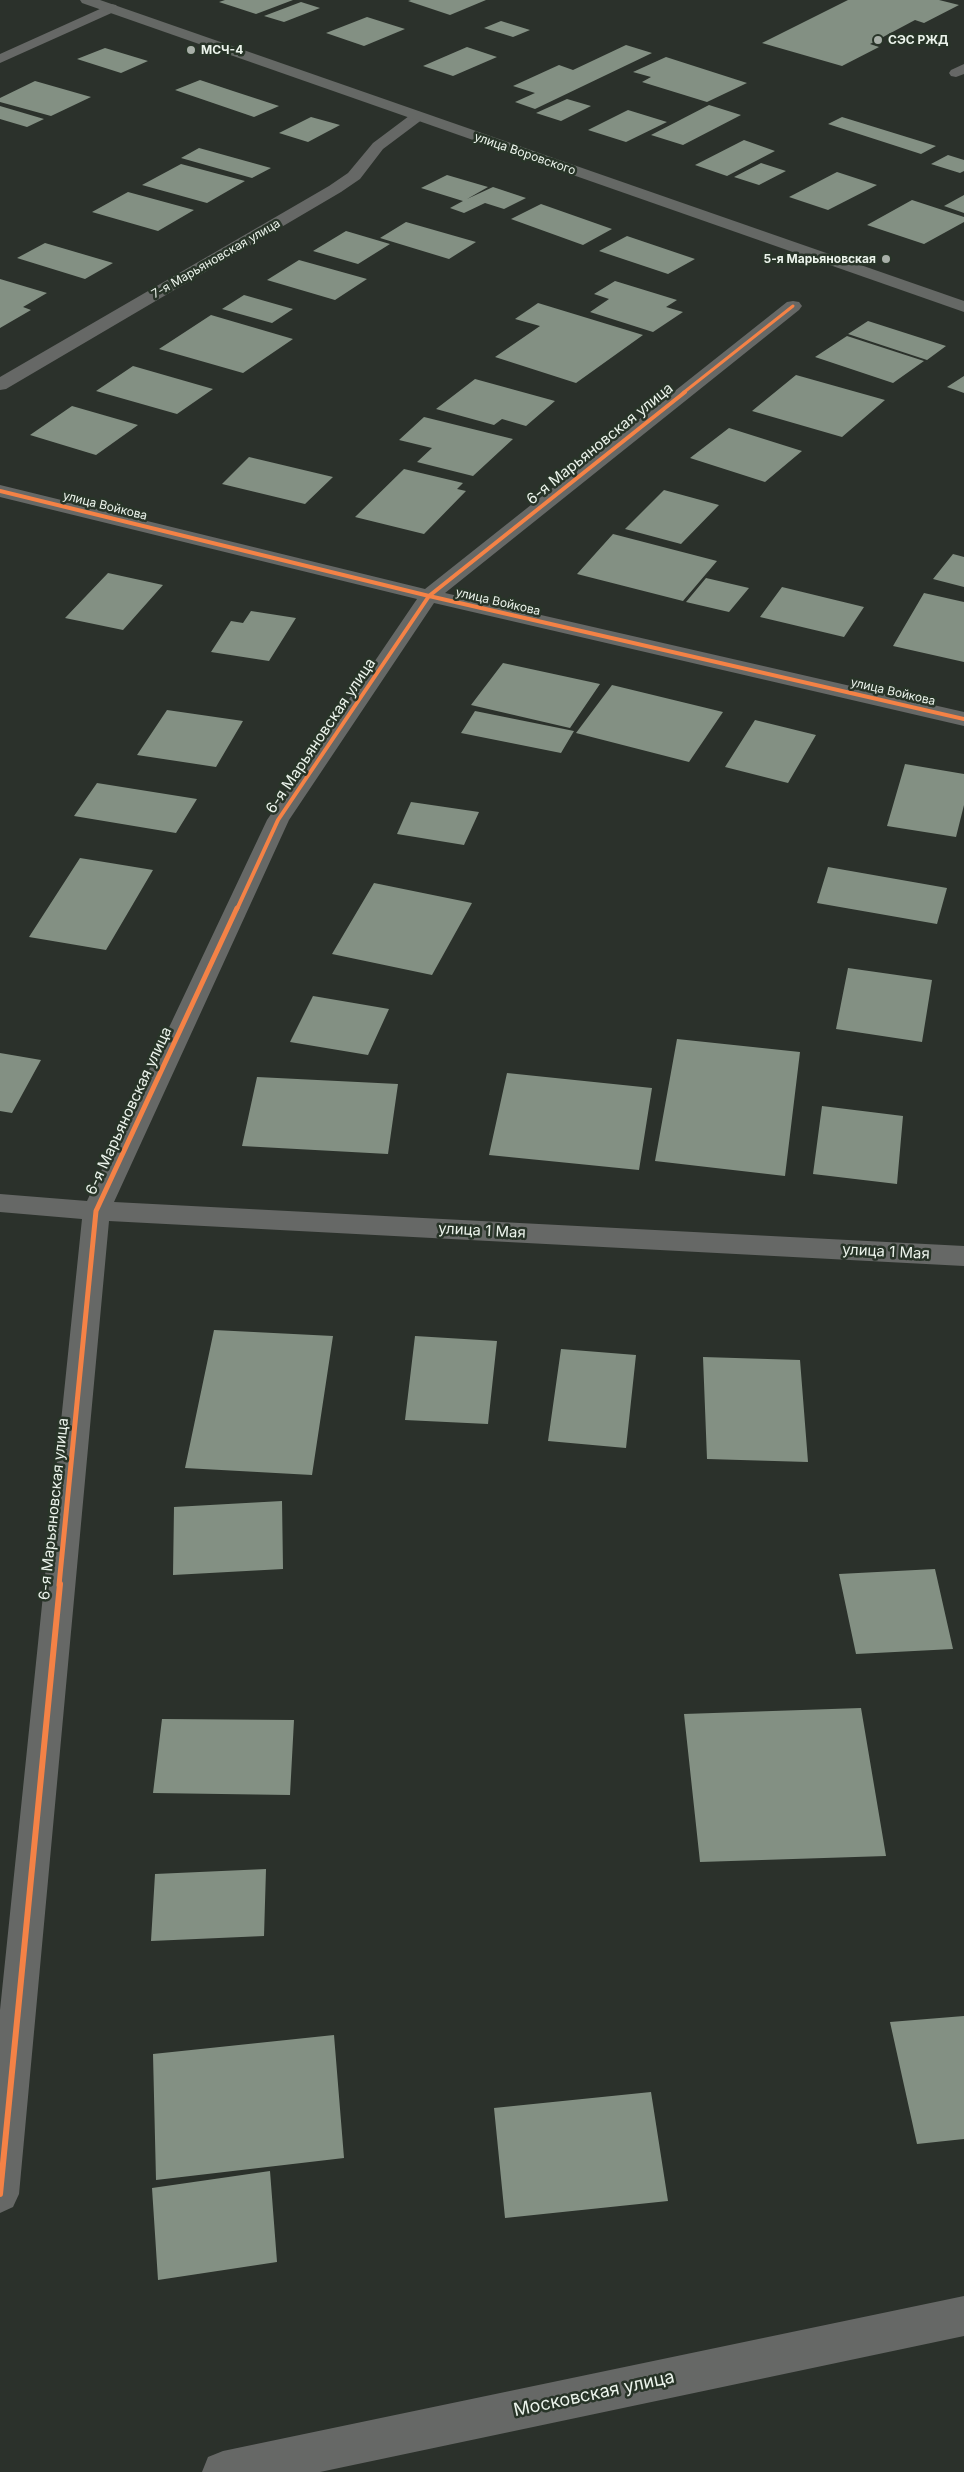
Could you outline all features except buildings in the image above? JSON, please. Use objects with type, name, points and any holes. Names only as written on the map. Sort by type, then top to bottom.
[{"type":"main road","name":"улица Воровского","points":[[88,0],[964,307]]},
{"type":"street","points":[[0,58],[111,8]]},
{"type":"street","name":"7-я Марьяновская улица","points":[[0,385],[335,189],[354,176],[378,146],[418,116]]},
{"type":"street","name":"6-я Марьяновская улица","points":[[0,2194],[96,1211],[278,820],[429,596],[793,306]]},
{"type":"street","name":"улица Войкова","points":[[0,491],[429,596],[964,719]]},
{"type":"street","name":"улица 1 Мая","points":[[0,1203],[96,1211],[964,1256]]},
{"type":"street","name":"Московская улица","points":[[223,2472],[964,2316]]},
{"type":"cycle path","points":[[0,2194],[96,1211],[278,820],[429,596],[793,306]]},
{"type":"cycle path","points":[[0,491],[429,596],[964,719]]},
{"type":"place","name":"СЭС РЖД","points":[[878,40]]},
{"type":"place","name":"МСЧ-4","points":[[191,50]]},
{"type":"place","name":"5-я Марьяновская","points":[[886,259]]}]
